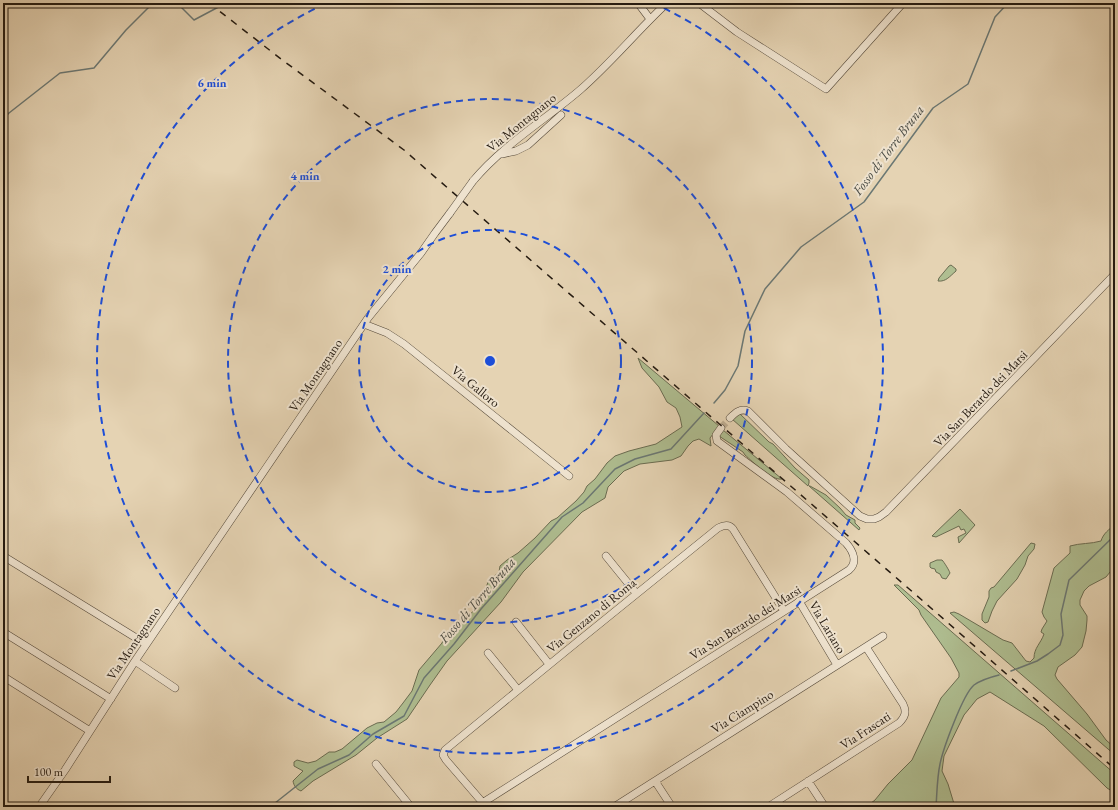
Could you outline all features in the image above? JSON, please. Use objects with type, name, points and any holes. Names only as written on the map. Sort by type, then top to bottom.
[{"type":"street","points":[[638,3],[650,19]]},
{"type":"street","name":"Via Montagnano","points":[[38,807],[65,770],[146,644],[364,324],[376,307],[421,253],[473,181],[499,154],[582,88],[667,3]]},
{"type":"street","points":[[699,3],[737,32],[825,91],[903,3]]},
{"type":"street","points":[[499,154],[516,151],[528,145],[561,115]]},
{"type":"street","name":"Via San Berardo dei Marsi","points":[[730,418],[738,411],[748,411],[786,449],[860,516],[870,520],[876,519],[886,512],[929,468],[1115,274]]},
{"type":"street","name":"Via Galloro","points":[[364,324],[387,333],[402,342],[569,476]]},
{"type":"street","name":"Via San Berardo dei Marsi","points":[[476,807],[853,566],[854,561],[852,552],[846,543],[790,494],[719,443],[716,434],[721,428]]},
{"type":"street","name":"Via Genzano di Roma","points":[[483,803],[447,762],[443,756],[443,752],[715,530],[722,526],[728,526],[733,529],[784,611]]},
{"type":"street","points":[[3,556],[146,644]]},
{"type":"street","points":[[606,556],[636,593]]},
{"type":"street","name":"Via Lariano","points":[[799,601],[837,665]]},
{"type":"street","points":[[516,622],[549,664]]},
{"type":"street","points":[[3,632],[111,699]]},
{"type":"street","name":"Via Ciampino","points":[[614,807],[883,636]]},
{"type":"street","name":"Via Frascati","points":[[768,807],[899,723],[904,718],[905,711],[903,704],[866,646]]},
{"type":"street","points":[[488,653],[518,690]]},
{"type":"street","points":[[135,661],[175,688]]},
{"type":"street","points":[[4,677],[90,731]]},
{"type":"street","points":[[376,764],[411,807]]},
{"type":"street","points":[[654,781],[672,807]]},
{"type":"street","points":[[808,781],[824,807]]},
{"type":"green space","points":[[951,265],[956,269],[956,271],[946,280],[938,281],[939,278]]},
{"type":"green space","points":[[638,358],[719,426],[710,438],[711,446],[699,439],[693,441],[681,456],[672,460],[640,464],[624,471],[608,487],[605,498],[582,512],[523,572],[501,602],[447,661],[407,719],[377,738],[356,755],[313,781],[301,791],[298,789],[293,781],[303,771],[294,766],[294,762],[297,760],[308,763],[316,761],[329,752],[335,752],[342,749],[367,728],[377,723],[384,722],[396,712],[412,691],[419,670],[442,643],[446,633],[464,622],[482,600],[488,582],[499,572],[500,566],[518,553],[551,521],[557,518],[576,501],[607,463],[615,456],[656,444],[682,427],[676,408],[667,402],[659,387],[642,368]]},
{"type":"green space","points":[[739,413],[809,480],[808,486],[732,419]]},
{"type":"green space","points":[[723,430],[782,479],[778,479],[768,474],[743,452],[719,436]]},
{"type":"green space","points":[[809,486],[826,495],[846,515],[855,520],[855,523],[860,528],[859,530]]},
{"type":"green space","points":[[960,509],[975,525],[959,543],[958,537],[966,533],[964,529],[961,530],[959,526],[936,537],[932,536]]},
{"type":"green space","points":[[1115,525],[1115,566],[1106,577],[1089,586],[1084,591],[1080,600],[1080,605],[1087,616],[1087,620],[1082,647],[1075,655],[1058,667],[1055,675],[1106,740],[1115,748],[1115,755],[950,613],[954,612],[959,614],[1003,640],[1012,643],[1026,661],[1030,662],[1034,658],[1035,651],[1044,634],[1041,632],[1047,621],[1042,612],[1054,568],[1070,553],[1070,546],[1101,541],[1106,532]]},
{"type":"green space","points":[[1031,543],[1035,544],[1034,549],[1028,556],[1017,579],[997,601],[988,622],[985,623],[982,620],[982,614],[989,597],[989,591]]},
{"type":"green space","points":[[937,560],[942,560],[950,573],[946,579],[942,578],[935,569],[930,567],[930,563]]},
{"type":"green space","points":[[894,585],[898,585],[1115,774],[1115,793],[1107,788],[1044,726],[990,692],[977,699],[964,715],[944,756],[942,771],[948,784],[955,807],[866,807],[875,800],[888,784],[912,760],[941,698],[959,677],[959,673],[951,658],[919,610]]},
{"type":"waterway","points":[[3,119],[60,73],[94,68],[126,30],[153,3]]},
{"type":"waterway","points":[[177,3],[194,20],[226,3]]},
{"type":"waterway","name":"Fosso di Torre Bruna","points":[[714,403],[725,390],[738,366],[745,331],[765,289],[801,247],[864,202],[933,108],[968,84],[995,17],[1008,3]]},
{"type":"waterway","name":"Fosso di Torre Bruna","points":[[270,807],[318,769],[349,755],[373,734],[404,716],[424,678],[454,644],[481,609],[562,517],[583,503],[615,469],[635,459],[671,449],[704,413]]},
{"type":"waterway","points":[[1011,671],[1037,661],[1060,645],[1063,635],[1061,614],[1069,580],[1115,535]]},
{"type":"waterway","points":[[936,807],[940,764],[949,735],[964,699],[974,685],[983,680],[999,675]]},
{"type":"tunnel","points":[[721,428],[730,418]]},
{"type":"railway","points":[[209,3],[281,59],[404,150],[1115,769]]}]
